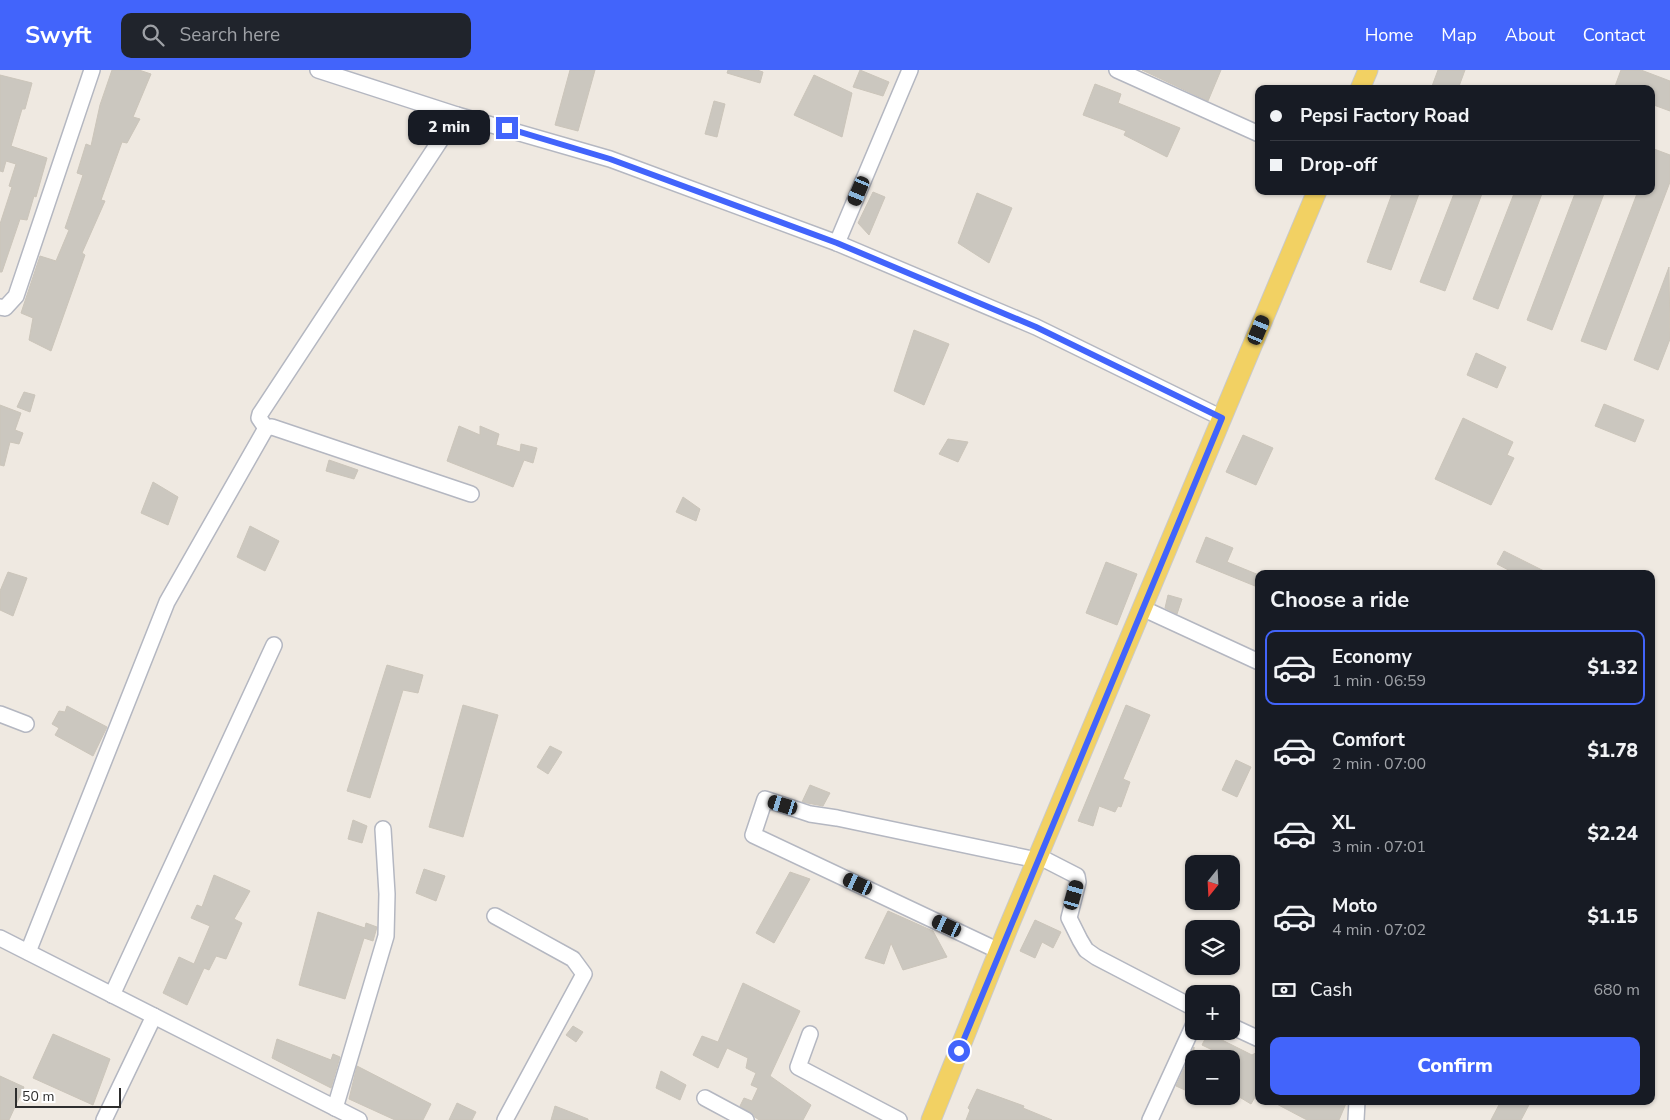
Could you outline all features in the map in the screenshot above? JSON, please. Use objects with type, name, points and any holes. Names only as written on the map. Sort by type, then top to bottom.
[{"type":"main road","points":[[1361,85],[1367,70]]},
{"type":"main road","points":[[933,1120],[999,950],[1315,195]]},
{"type":"street","points":[[0,307],[5,308],[10,305],[16,296],[92,70]]},
{"type":"street","points":[[318,70],[457,115],[610,159],[837,243],[1036,327],[1222,418]]},
{"type":"street","points":[[837,243],[910,70]]},
{"type":"street","points":[[1117,70],[1136,74],[1255,132]]},
{"type":"street","points":[[266,428],[262,423],[260,414],[457,115]]},
{"type":"street","points":[[266,428],[272,427],[471,494]]},
{"type":"street","points":[[28,952],[166,602],[266,428]]},
{"type":"street","points":[[1142,608],[1255,660]]},
{"type":"street","points":[[112,995],[274,646]]},
{"type":"street","points":[[0,714],[26,724]]},
{"type":"street","points":[[999,950],[753,835],[765,800],[810,814],[1038,858],[1077,876],[1078,882],[1069,918],[1086,950],[1185,1003]]},
{"type":"street","points":[[335,1108],[386,936],[387,894],[383,829]]},
{"type":"street","points":[[495,916],[573,958],[584,974],[505,1120]]},
{"type":"street","points":[[0,938],[358,1120]]},
{"type":"street","points":[[104,1120],[154,1016]]},
{"type":"street","points":[[1240,1030],[1255,1037]]},
{"type":"street","points":[[810,1034],[798,1067],[899,1120]]},
{"type":"street","points":[[1150,1120],[1187,1040]]},
{"type":"street","points":[[705,1098],[746,1120]]},
{"type":"street","points":[[1356,1120],[1357,1105]]},
{"type":"building","points":[[112,70],[139,70],[151,74],[133,117],[140,119],[127,143],[122,142],[101,200],[105,201],[82,253],[85,255],[51,351],[29,340],[33,318],[21,313],[40,256],[56,261],[69,230],[65,228],[83,175],[77,173],[86,144],[91,146],[100,105]]},
{"type":"building","points":[[570,70],[595,70],[578,131],[555,125]]},
{"type":"building","points":[[728,70],[757,70],[763,72],[760,83],[727,73]]},
{"type":"building","points":[[860,70],[889,82],[883,96],[853,87]]},
{"type":"building","points":[[1142,70],[1221,70],[1208,101]]},
{"type":"building","points":[[1438,70],[1465,70],[1459,85],[1432,85]]},
{"type":"building","points":[[1621,70],[1641,70],[1670,81],[1670,111],[1655,105],[1655,85],[1615,85]]},
{"type":"building","points":[[0,75],[32,83],[25,109],[22,109],[11,146],[47,158],[36,197],[34,196],[27,220],[20,219],[2,272],[0,272],[0,224],[12,187],[9,186],[16,164],[6,161],[3,172],[0,171]]},
{"type":"building","points":[[814,75],[852,93],[842,137],[794,115]]},
{"type":"building","points":[[1095,84],[1121,94],[1118,103],[1180,128],[1167,157],[1124,135],[1126,131],[1083,115]]},
{"type":"building","points":[[714,101],[725,104],[717,137],[705,134]]},
{"type":"building","points":[[1655,149],[1670,155],[1670,182],[1606,350],[1581,341],[1636,195],[1655,195]]},
{"type":"building","points":[[873,192],[885,197],[869,235],[858,223]]},
{"type":"building","points":[[977,193],[1012,208],[989,263],[958,243]]},
{"type":"building","points":[[1392,195],[1419,195],[1391,270],[1367,262]]},
{"type":"building","points":[[1453,195],[1481,195],[1445,291],[1420,282]]},
{"type":"building","points":[[1513,195],[1541,195],[1498,309],[1473,299]]},
{"type":"building","points":[[1574,195],[1603,195],[1552,330],[1527,320]]},
{"type":"building","points":[[1669,267],[1670,339],[1658,370],[1634,360]]},
{"type":"building","points":[[914,330],[949,344],[924,405],[894,391]]},
{"type":"building","points":[[1476,353],[1506,367],[1497,388],[1467,375]]},
{"type":"building","points":[[24,392],[35,395],[30,412],[17,407]]},
{"type":"building","points":[[1604,404],[1644,420],[1635,442],[1595,426]]},
{"type":"building","points":[[0,405],[21,413],[15,430],[23,433],[19,444],[10,442],[4,466],[0,465]]},
{"type":"building","points":[[1463,418],[1513,442],[1507,455],[1514,458],[1491,505],[1435,479]]},
{"type":"building","points":[[459,426],[480,435],[480,426],[499,434],[496,445],[520,452],[521,444],[537,448],[533,463],[524,460],[513,487],[447,461]]},
{"type":"building","points":[[1243,435],[1273,448],[1256,485],[1226,472]]},
{"type":"building","points":[[948,439],[968,442],[958,462],[939,454]]},
{"type":"building","points":[[329,460],[358,470],[354,479],[326,471]]},
{"type":"building","points":[[153,482],[178,497],[168,525],[141,513]]},
{"type":"building","points":[[683,497],[700,509],[696,521],[676,512]]},
{"type":"building","points":[[250,526],[279,541],[265,571],[237,557]]},
{"type":"building","points":[[1206,537],[1233,548],[1227,562],[1255,573],[1255,586],[1196,562]]},
{"type":"building","points":[[1504,551],[1542,570],[1508,570],[1497,564]]},
{"type":"building","points":[[1106,562],[1137,574],[1117,625],[1086,613]]},
{"type":"building","points":[[8,572],[27,578],[13,616],[0,610],[0,591]]},
{"type":"building","points":[[1168,595],[1182,599],[1177,614],[1165,608]]},
{"type":"building","points":[[387,665],[423,675],[418,693],[403,690],[370,798],[347,791]]},
{"type":"building","points":[[463,705],[498,715],[463,837],[429,827]]},
{"type":"building","points":[[1126,705],[1150,715],[1123,779],[1130,782],[1121,807],[1118,806],[1115,812],[1099,806],[1093,826],[1078,821]]},
{"type":"building","points":[[67,706],[107,727],[93,756],[55,735],[59,728],[52,724],[59,711],[65,712]]},
{"type":"building","points":[[550,746],[562,752],[548,774],[537,767]]},
{"type":"building","points":[[1236,760],[1251,767],[1237,797],[1222,790]]},
{"type":"building","points":[[810,785],[830,793],[823,806],[802,802]]},
{"type":"building","points":[[353,820],[367,826],[362,843],[348,839]]},
{"type":"building","points":[[424,869],[445,876],[436,901],[416,893]]},
{"type":"building","points":[[790,872],[810,879],[774,943],[756,933]]},
{"type":"building","points":[[214,875],[250,891],[234,919],[242,923],[226,959],[216,956],[209,970],[204,968],[187,1005],[163,993],[179,957],[194,964],[210,926],[191,918],[197,905],[202,907]]},
{"type":"building","points":[[888,911],[933,931],[947,957],[903,970],[891,943],[884,964],[865,958]]},
{"type":"building","points":[[318,912],[365,928],[366,923],[377,927],[373,941],[364,938],[345,999],[299,985]]},
{"type":"building","points":[[1035,920],[1061,932],[1053,948],[1042,942],[1035,958],[1020,951]]},
{"type":"building","points":[[743,983],[800,1011],[770,1076],[811,1105],[803,1120],[759,1120],[740,1106],[744,1098],[752,1101],[758,1088],[751,1085],[756,1073],[746,1068],[748,1058],[727,1048],[718,1068],[693,1055],[702,1036],[718,1042]]},
{"type":"building","points":[[573,1026],[583,1032],[576,1042],[566,1035]]},
{"type":"building","points":[[53,1034],[110,1059],[93,1105],[33,1078]]},
{"type":"building","points":[[277,1039],[331,1060],[333,1054],[340,1057],[331,1088],[272,1058]]},
{"type":"building","points":[[1204,1040],[1222,1040],[1252,1055],[1255,1053],[1255,1097],[1251,1104],[1240,1097],[1240,1050],[1212,1050],[1202,1045]]},
{"type":"building","points":[[357,1066],[431,1104],[423,1120],[395,1120],[349,1099]]},
{"type":"building","points":[[1185,1066],[1185,1090],[1176,1086]]},
{"type":"building","points":[[661,1071],[686,1085],[680,1100],[656,1088]]},
{"type":"building","points":[[0,1076],[24,1087],[9,1120],[0,1120]]},
{"type":"building","points":[[977,1089],[1024,1106],[1023,1108],[1052,1120],[966,1120],[970,1110],[968,1108]]},
{"type":"building","points":[[457,1103],[476,1112],[472,1120],[449,1120]]},
{"type":"building","points":[[1279,1105],[1345,1105],[1339,1120],[1307,1120]]},
{"type":"building","points":[[1499,1105],[1529,1105],[1521,1120],[1491,1120]]},
{"type":"building","points":[[555,1106],[588,1119],[588,1120],[551,1120]]},
{"type":"route","points":[[507,128],[610,159],[837,243],[1036,327],[1222,418],[959,1051]]}]
